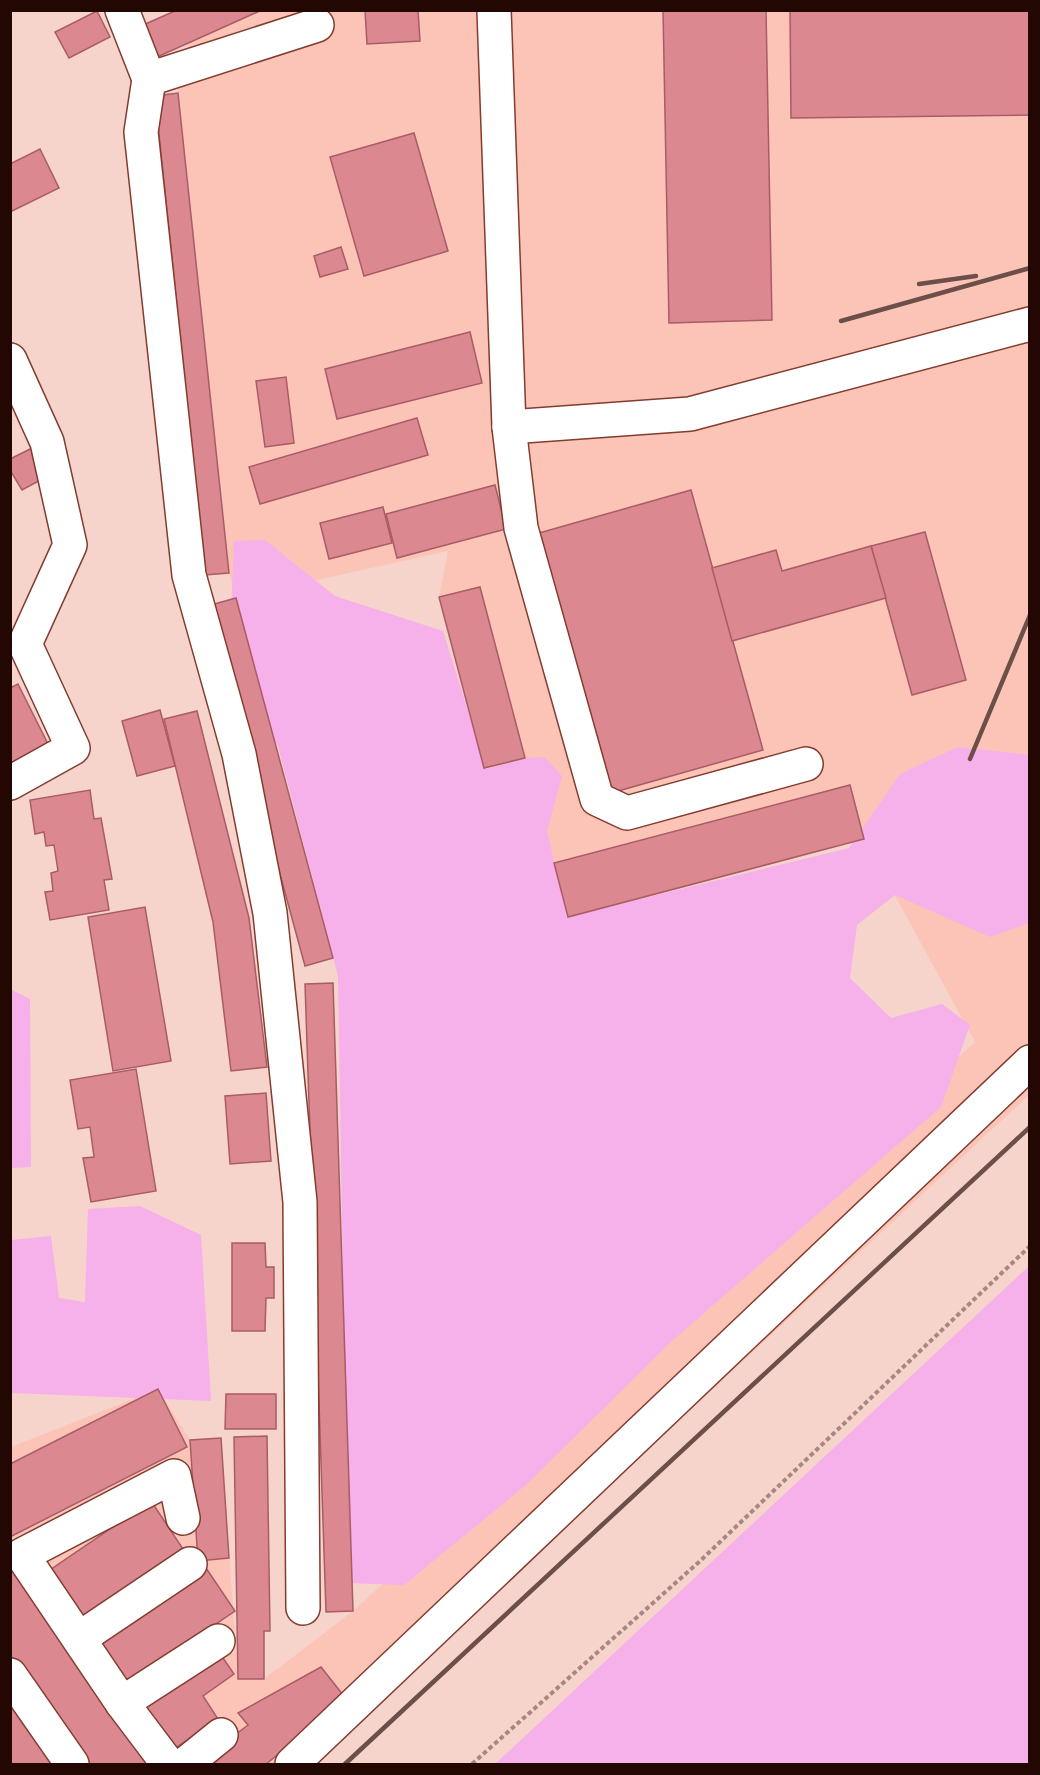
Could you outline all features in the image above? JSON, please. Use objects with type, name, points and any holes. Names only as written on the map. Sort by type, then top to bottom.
[{"type":"lane","points":[[122,10],[149,79],[141,132],[189,575],[239,754],[270,913],[300,1202],[303,1608]]},
{"type":"lane","points":[[494,10],[509,427],[521,528],[597,800],[627,813],[806,764]]},
{"type":"lane","points":[[149,79],[317,25]]},
{"type":"lane","points":[[509,427],[690,414],[1029,324]]},
{"type":"lane","points":[[10,360],[47,442],[70,545],[25,644],[73,748],[10,783]]},
{"type":"lane","points":[[292,1764],[1029,1062]]},
{"type":"lane","points":[[168,1764],[122,1703],[22,1555],[174,1476],[183,1518]]},
{"type":"lane","points":[[80,1638],[190,1564]]},
{"type":"lane","points":[[122,1703],[218,1641]]},
{"type":"lane","points":[[10,1676],[72,1764]]},
{"type":"lane","points":[[185,1764],[221,1735]]},
{"type":"path","points":[[472,1764],[699,1562],[1029,1246]]},
{"type":"shaded area","points":[[196,11],[1029,11],[1029,1095],[310,1764],[11,1764],[11,1447],[158,1389],[190,1440],[221,1438],[238,1679],[264,1679],[353,1611],[975,1042],[864,839],[568,917],[525,758],[484,768],[439,597],[448,551],[236,598],[229,573],[178,93]]},
{"type":"shaded area","points":[[265,540],[335,596],[443,631],[486,769],[527,758],[545,757],[562,776],[547,831],[567,917],[849,848],[900,774],[958,747],[1029,755],[1029,923],[990,937],[895,895],[857,925],[850,978],[891,1018],[942,1004],[970,1025],[941,1107],[673,1340],[526,1485],[404,1585],[348,1583],[338,976],[278,746],[249,702],[231,615],[234,541]]},
{"type":"shaded area","points":[[10,989],[30,999],[31,1167],[11,1168]]},
{"type":"shaded area","points":[[140,1206],[201,1235],[211,1401],[11,1393],[11,1240],[51,1236],[59,1298],[85,1302],[88,1209]]},
{"type":"shaded area","points":[[1029,1266],[1029,1764],[495,1764]]},
{"type":"building","points":[[177,10],[262,10],[155,58],[141,26]]},
{"type":"building","points":[[365,10],[418,10],[420,41],[367,44]]},
{"type":"building","points":[[663,10],[766,10],[772,320],[669,323]]},
{"type":"building","points":[[790,10],[1030,10],[1030,115],[791,118]]},
{"type":"building","points":[[97,11],[110,37],[69,58],[55,32]]},
{"type":"building","points":[[178,93],[229,573],[205,575],[155,96]]},
{"type":"building","points":[[414,133],[448,251],[364,276],[330,157]]},
{"type":"building","points":[[40,149],[59,188],[10,212],[10,164]]},
{"type":"building","points":[[341,247],[348,269],[320,277],[314,256]]},
{"type":"building","points":[[470,332],[482,383],[337,419],[325,369]]},
{"type":"building","points":[[286,377],[294,443],[265,447],[256,381]]},
{"type":"building","points":[[417,418],[428,455],[260,504],[249,467]]},
{"type":"building","points":[[32,448],[48,476],[22,490],[10,470],[10,459]]},
{"type":"building","points":[[495,485],[506,529],[397,558],[386,514]]},
{"type":"building","points":[[691,490],[763,750],[611,793],[539,533]]},
{"type":"building","points":[[383,507],[392,543],[329,559],[320,523]]},
{"type":"building","points":[[925,532],[966,680],[912,695],[871,546]]},
{"type":"building","points":[[871,546],[886,598],[732,641],[712,568],[776,550],[782,571]]},
{"type":"building","points":[[480,587],[525,758],[484,768],[439,597]]},
{"type":"building","points":[[236,598],[333,958],[305,966],[207,606]]},
{"type":"building","points":[[18,684],[50,748],[10,767],[10,688]]},
{"type":"building","points":[[160,710],[175,766],[137,776],[122,721]]},
{"type":"building","points":[[197,711],[249,918],[267,1067],[231,1071],[213,922],[164,719]]},
{"type":"building","points":[[850,785],[864,839],[568,917],[554,863]]},
{"type":"building","points":[[90,790],[94,819],[101,818],[112,879],[104,880],[109,910],[50,920],[45,892],[53,891],[51,873],[58,871],[54,845],[46,846],[44,832],[35,834],[30,800]]},
{"type":"building","points":[[145,907],[171,1061],[113,1071],[88,917]]},
{"type":"building","points":[[333,983],[353,1611],[326,1612],[305,984]]},
{"type":"building","points":[[136,1069],[156,1191],[91,1202],[83,1158],[94,1157],[90,1127],[78,1129],[70,1080]]},
{"type":"building","points":[[266,1093],[271,1161],[230,1164],[225,1096]]},
{"type":"building","points":[[232,1243],[265,1243],[266,1267],[274,1267],[274,1298],[266,1298],[265,1331],[232,1331]]},
{"type":"building","points":[[158,1389],[187,1447],[10,1537],[10,1464]]},
{"type":"building","points":[[226,1394],[276,1394],[276,1429],[225,1429]]},
{"type":"building","points":[[267,1436],[270,1631],[264,1631],[264,1679],[238,1679],[234,1437]]},
{"type":"building","points":[[221,1438],[229,1558],[198,1561],[190,1440]]},
{"type":"building","points":[[151,1501],[187,1555],[83,1625],[47,1572]]},
{"type":"building","points":[[10,1567],[149,1764],[82,1764],[10,1655]]},
{"type":"building","points":[[206,1568],[235,1611],[120,1689],[91,1646]]},
{"type":"building","points":[[219,1652],[234,1674],[203,1696],[218,1719],[165,1755],[134,1710]]},
{"type":"building","points":[[321,1667],[347,1700],[266,1764],[197,1764],[248,1725],[238,1713]]},
{"type":"building","points":[[10,1696],[57,1764],[10,1764]]},
{"type":"railway","points":[[841,321],[1030,268]]},
{"type":"railway","points":[[919,284],[976,276]]},
{"type":"railway","points":[[970,759],[1030,615]]},
{"type":"railway","points":[[345,1764],[1030,1127]]}]
